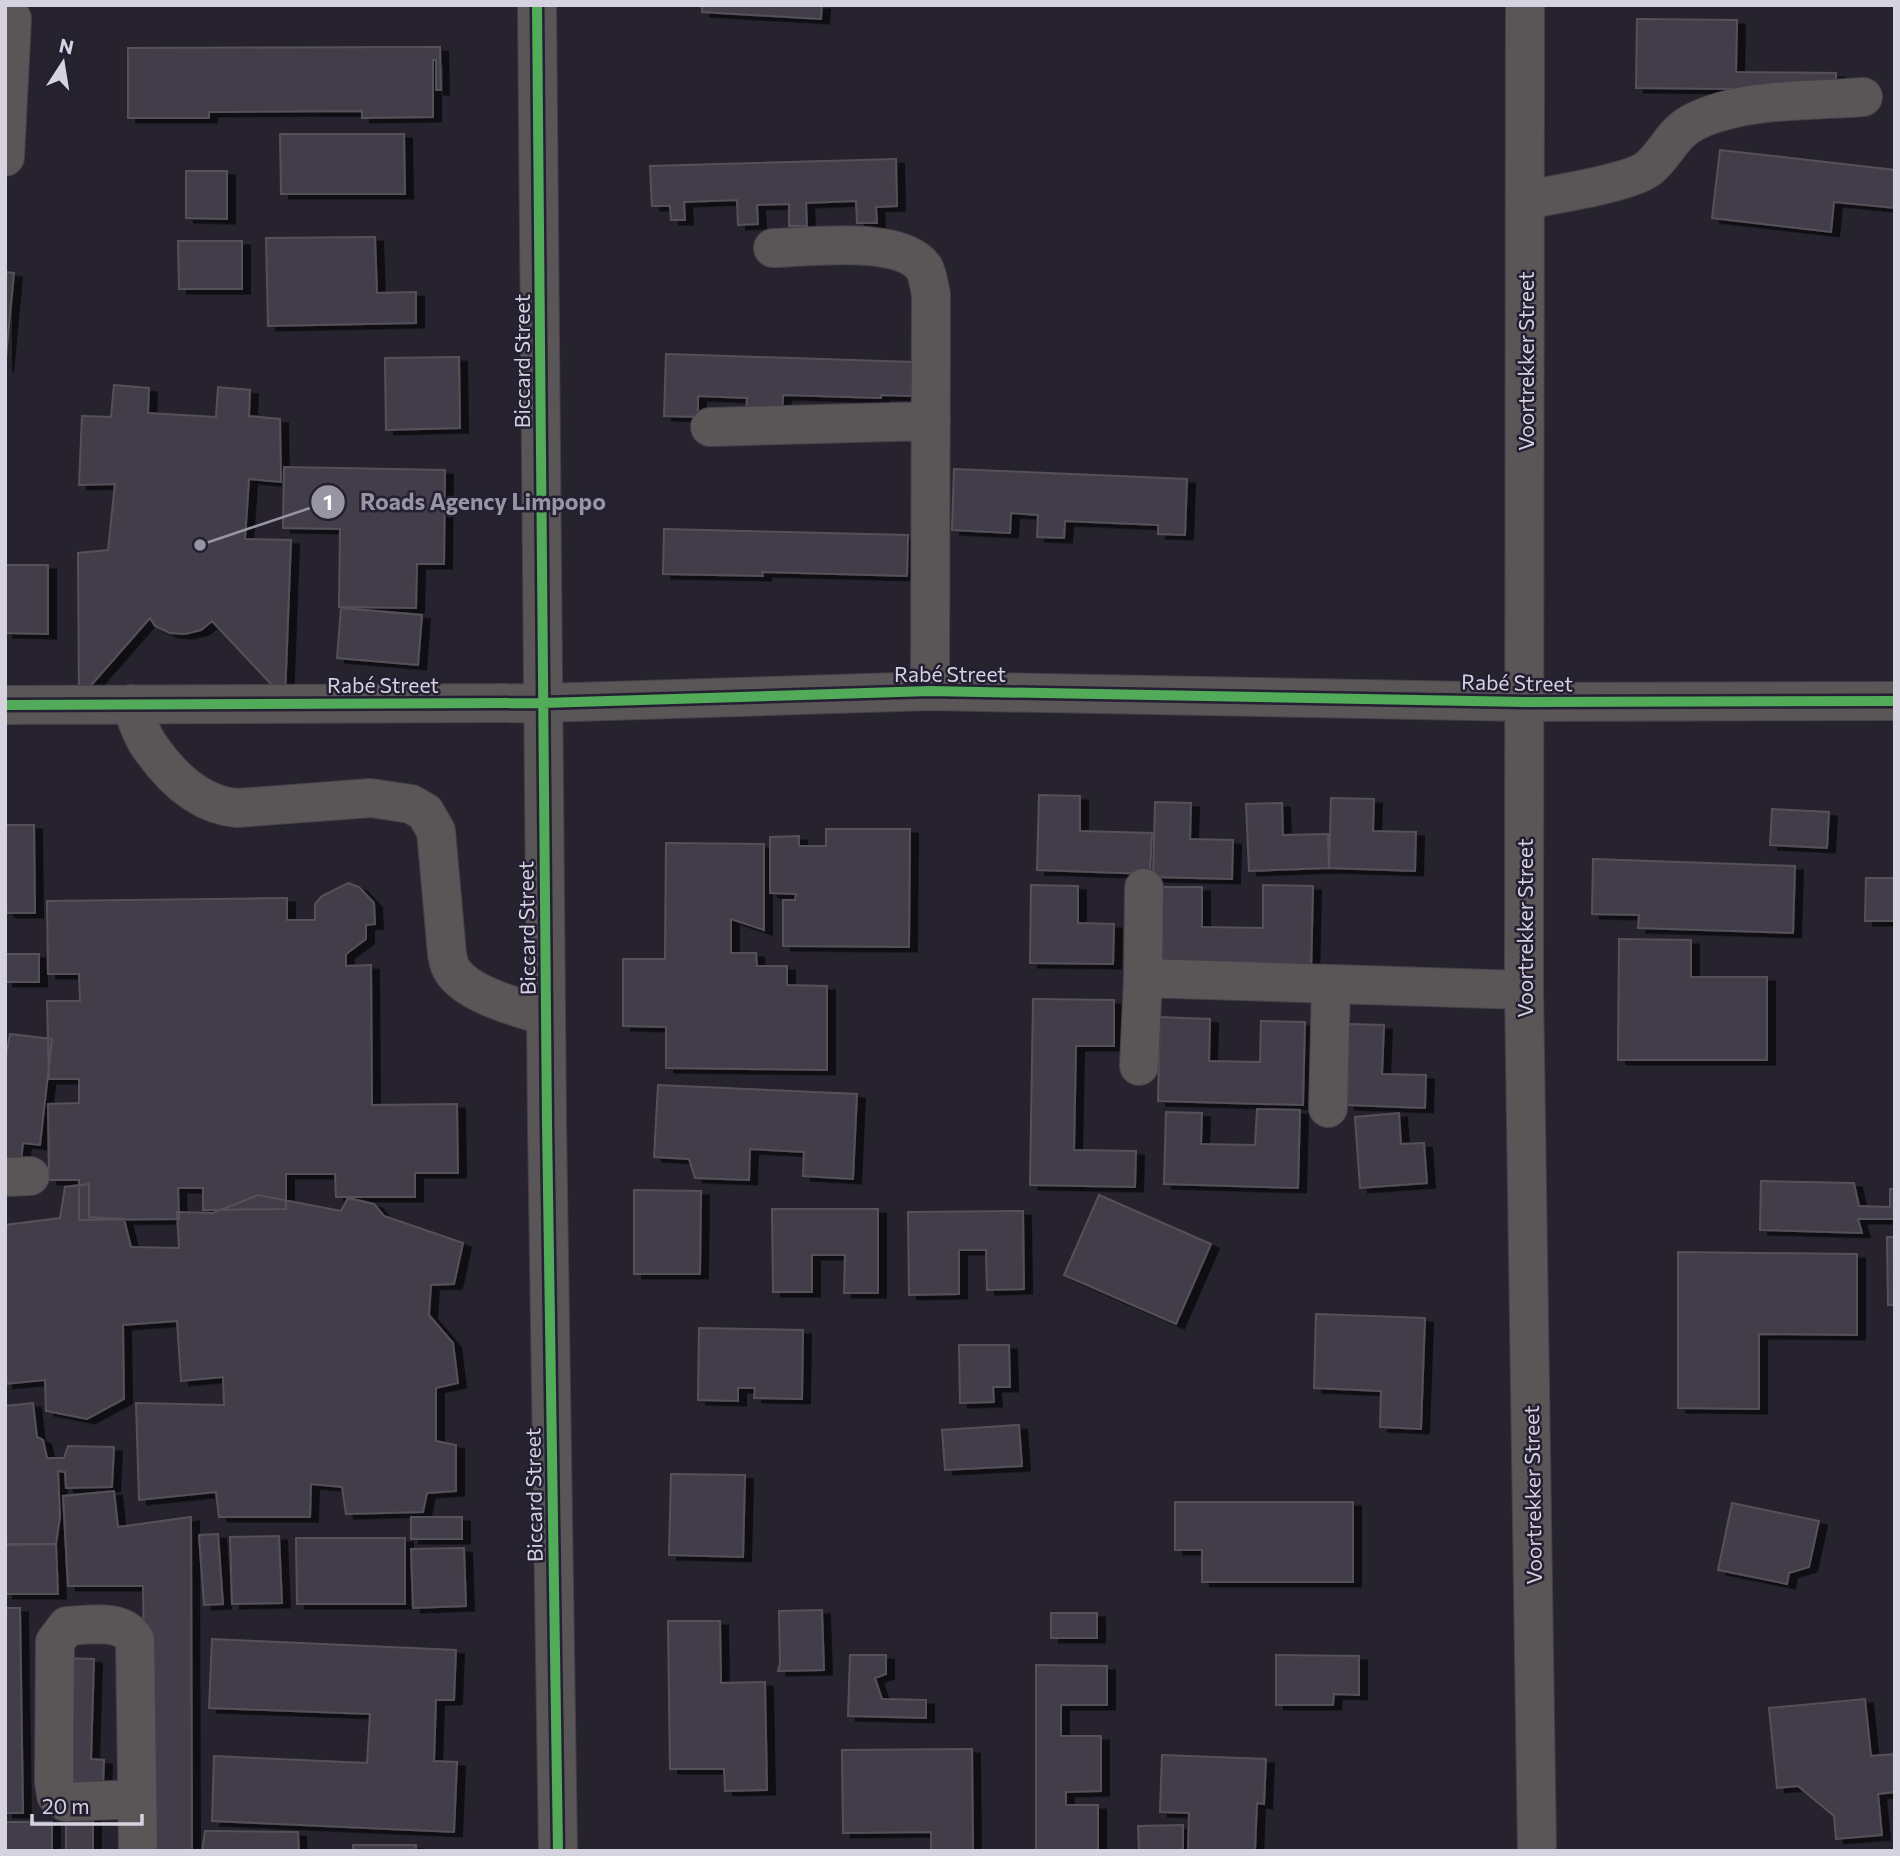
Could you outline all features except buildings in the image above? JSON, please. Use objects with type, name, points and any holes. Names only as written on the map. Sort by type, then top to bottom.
[{"type":"street","name":"Biccard Street","points":[[537,5],[546,1016],[558,1851]]},
{"type":"street","name":"Voortrekker Street","points":[[1525,5],[1524,990],[1537,1851]]},
{"type":"street","points":[[5,157],[12,19]]},
{"type":"street","points":[[1525,201],[1624,179],[1648,169],[1677,134],[1692,122],[1714,114],[1750,106],[1863,97]]},
{"type":"street","points":[[773,248],[867,245],[909,254],[924,269],[931,295],[930,691]]},
{"type":"street","points":[[710,427],[931,421]]},
{"type":"street","name":"Rabé Street","points":[[5,705],[543,703],[930,691],[1525,702],[1895,701]]},
{"type":"street","points":[[131,704],[147,743],[198,796],[219,806],[371,798],[411,804],[425,812],[436,831],[447,954],[451,969],[460,980],[476,990],[502,1002],[546,1016]]},
{"type":"street","points":[[1139,1066],[1144,888]]},
{"type":"street","points":[[1143,978],[1524,990]]},
{"type":"street","points":[[1328,1108],[1331,984]]},
{"type":"street","points":[[137,1799],[66,1802],[56,1795],[55,1643],[67,1626],[118,1625],[130,1632],[135,1640],[138,1851]]},
{"type":"cycle path","points":[[537,5],[547,1124],[558,1851]]},
{"type":"cycle path","points":[[5,705],[543,703],[930,691],[1525,702],[1895,701]]},
{"type":"place","name":"Roads Agency Limpopo","points":[[200,545]]}]
